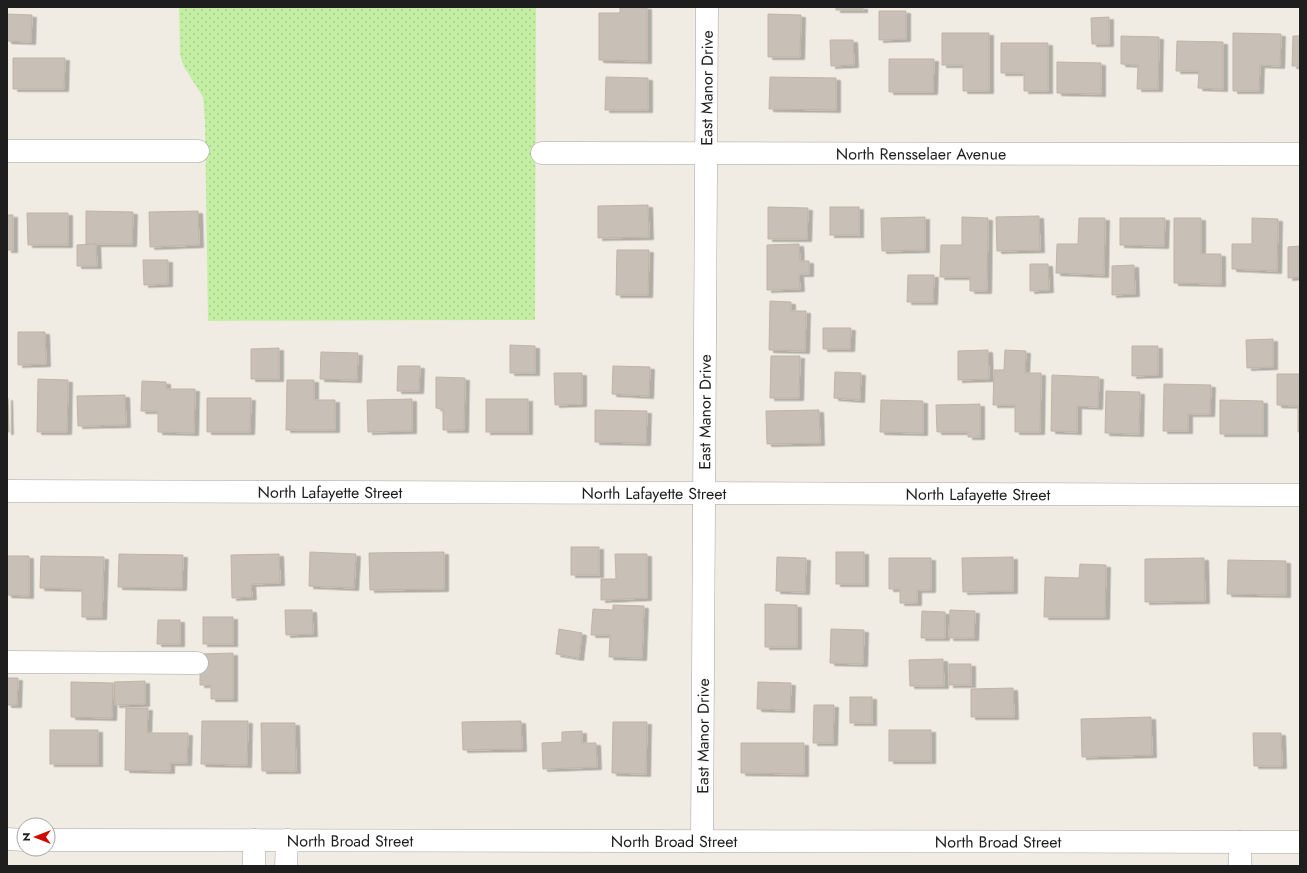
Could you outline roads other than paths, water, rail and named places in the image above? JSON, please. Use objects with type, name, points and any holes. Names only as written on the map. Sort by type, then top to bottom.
[{"type":"street","name":"East Manor Drive","points":[[702,841],[706,7]]},
{"type":"street","points":[[7,151],[198,151]]},
{"type":"street","name":"North Rensselaer Avenue","points":[[542,153],[1300,154]]},
{"type":"street","name":"North Lafayette Street","points":[[7,492],[1300,495]]},
{"type":"street","points":[[7,662],[197,664]]},
{"type":"street","name":"North Broad Street","points":[[56,840],[1300,842]]},
{"type":"street","points":[[254,840],[254,866]]},
{"type":"street","points":[[286,866],[287,840]]},
{"type":"street","points":[[1240,842],[1240,866]]}]
